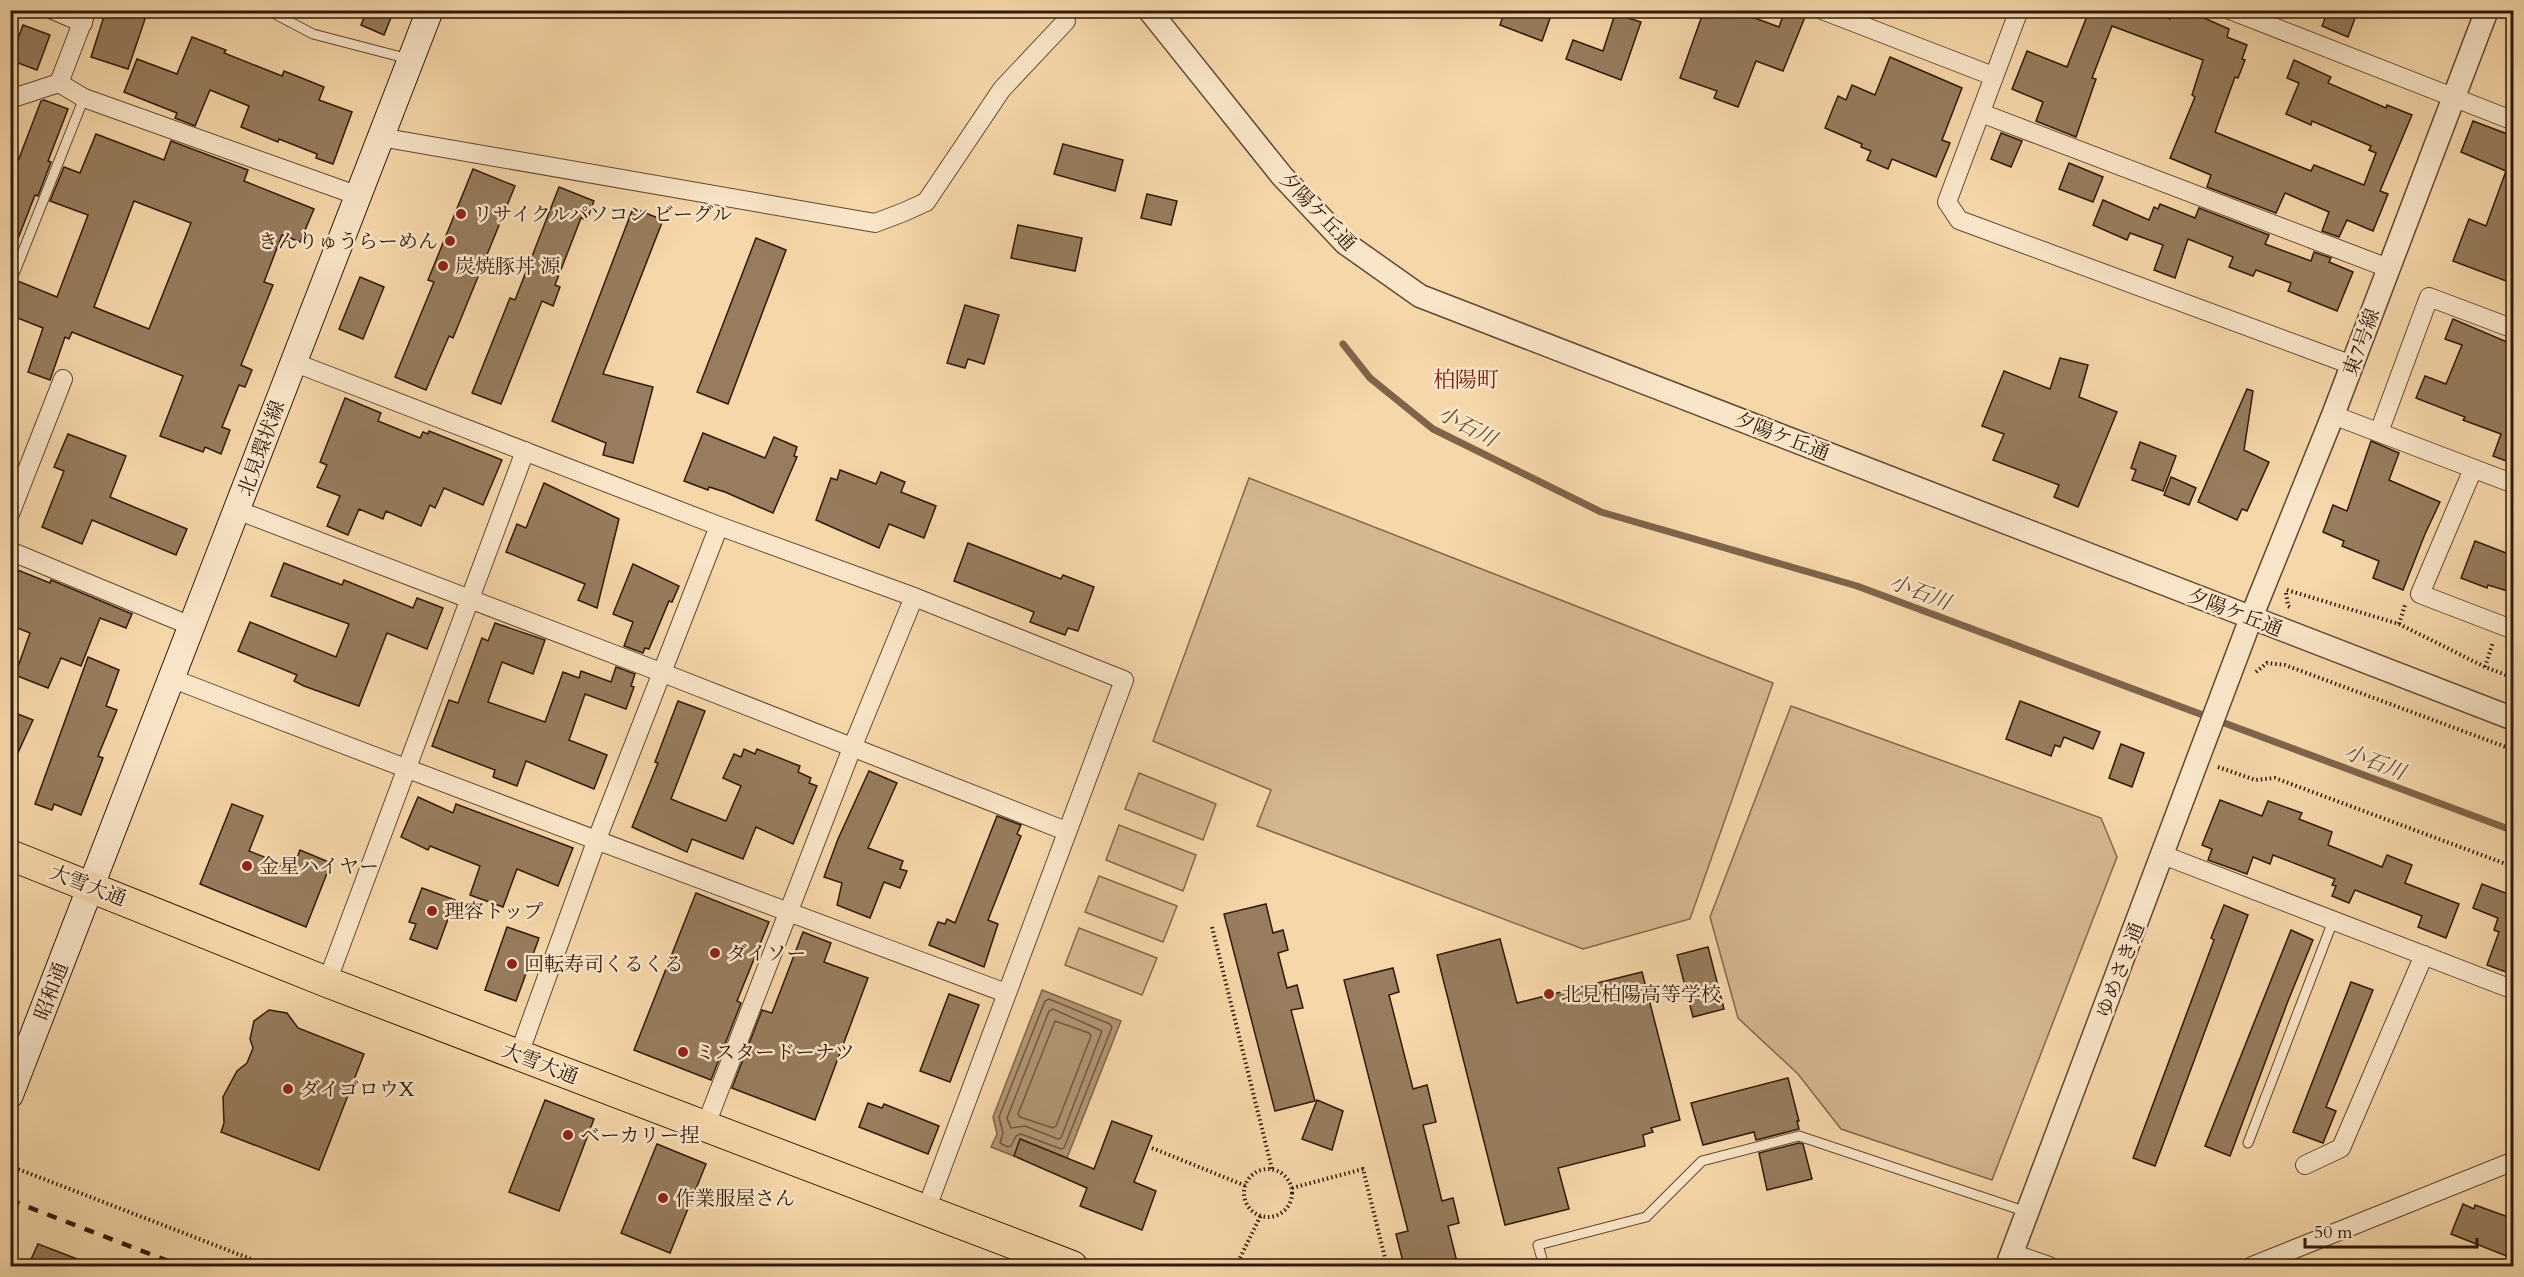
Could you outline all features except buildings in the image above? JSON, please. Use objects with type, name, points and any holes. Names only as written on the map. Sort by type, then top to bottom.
[{"type":"highway","name":"大雪大通","points":[[10,855],[327,982],[1072,1266]]},
{"type":"main road","name":"北見環状線","points":[[92,886],[356,195],[430,10]]},
{"type":"main road","name":"昭和通","points":[[12,1088],[92,886]]},
{"type":"street","points":[[53,10],[85,17],[59,83]]},
{"type":"street","name":"夕陽ケ丘通","points":[[1149,10],[1282,176],[1345,243],[1420,296],[2514,718]]},
{"type":"street","points":[[1821,10],[1993,76]]},
{"type":"street","points":[[2019,10],[1947,202],[1959,220],[2352,365]]},
{"type":"street","points":[[2230,10],[2514,120]]},
{"type":"street","name":"東7号線","points":[[2231,672],[2333,416],[2487,10]]},
{"type":"street","points":[[380,137],[874,223],[926,202],[1002,89],[1066,21]]},
{"type":"street","points":[[10,99],[59,83],[84,98],[356,195]]},
{"type":"street","points":[[1981,113],[2388,268]]},
{"type":"street","points":[[2379,432],[2429,297],[2514,329]]},
{"type":"street","points":[[293,362],[719,526],[914,597],[1124,680],[926,1210]]},
{"type":"street","points":[[10,514],[63,379]]},
{"type":"street","points":[[2333,416],[2514,484]]},
{"type":"street","points":[[327,982],[525,451]]},
{"type":"street","points":[[2473,469],[2420,594],[2506,628]]},
{"type":"street","points":[[237,510],[663,673],[1066,831]]},
{"type":"street","points":[[519,1054],[597,839],[719,526]]},
{"type":"street","points":[[10,551],[191,626]]},
{"type":"street","points":[[705,1127],[852,748],[914,597]]},
{"type":"street","name":"ゆめさき通","points":[[2009,1260],[2231,672]]},
{"type":"street","points":[[171,678],[406,770],[597,839],[1006,993]]},
{"type":"street","points":[[2163,855],[2514,990]]},
{"type":"street","points":[[2305,1165],[2340,1148],[2424,955]]},
{"type":"street","points":[[2252,1266],[2514,1161]]},
{"type":"street","points":[[2009,1260],[2049,1266]]},
{"type":"lane","points":[[273,14],[313,34],[411,59]]},
{"type":"lane","points":[[12,279],[84,98]]},
{"type":"lane","points":[[2248,1143],[2333,921]]},
{"type":"lane","points":[[1544,1266],[1538,1245],[1646,1217],[1702,1161],[1799,1136],[2028,1212]]},
{"type":"path","points":[[2290,580],[2286,590],[2288,606],[2294,610]]},
{"type":"path","points":[[2286,590],[2399,624],[2485,667],[2514,678]]},
{"type":"path","points":[[2485,667],[2506,628]]},
{"type":"path","points":[[2252,682],[2255,672],[2267,663],[2285,665],[2514,750]]},
{"type":"path","points":[[2218,766],[2255,780],[2275,778],[2514,867]]},
{"type":"path","points":[[1212,927],[1272,1169]]},
{"type":"path","points":[[1152,1148],[1246,1186]]},
{"type":"path","points":[[10,1166],[269,1266]]},
{"type":"path","points":[[1272,1169],[1280,1172],[1287,1178],[1292,1188],[1289,1205],[1275,1216],[1261,1215],[1250,1207],[1245,1199],[1246,1186],[1254,1174],[1262,1170],[1272,1169]]},
{"type":"path","points":[[1292,1188],[1363,1169],[1387,1266]]},
{"type":"path","points":[[1236,1266],[1261,1215]]},
{"type":"shaded area","points":[[1249,478],[1773,683],[1690,919],[1583,949],[1257,826],[1271,790],[1153,741]]},
{"type":"shaded area","points":[[1791,706],[2101,818],[2117,857],[1992,1180],[1841,1129],[1798,1074],[1738,1018],[1710,917]]},
{"type":"shaded area","points":[[1139,773],[1216,804],[1203,840],[1125,809]]},
{"type":"shaded area","points":[[1119,825],[1196,855],[1183,891],[1106,860]]},
{"type":"shaded area","points":[[1099,876],[1177,906],[1163,942],[1085,912]]},
{"type":"shaded area","points":[[1079,928],[1157,958],[1142,995],[1065,965]]},
{"type":"water","points":[[1042,990],[1121,1021],[1067,1158],[1021,1139],[1014,1156],[991,1147],[997,1134],[993,1117]]},
{"type":"waterway","name":"小石川","points":[[1343,344],[1370,378],[1433,429],[1601,512],[1857,586],[2514,831]]},
{"type":"railway","points":[[10,1200],[181,1266]]},
{"type":"place","name":"リサイクルパソコン ビーグル","points":[[461,214]]},
{"type":"place","name":"きんりゅうらーめん","points":[[450,241]]},
{"type":"place","name":"炭焼豚丼 源","points":[[443,266]]},
{"type":"place","name":"金星ハイヤー","points":[[247,866]]},
{"type":"place","name":"理容トップ","points":[[432,911]]},
{"type":"place","name":"ダイソー","points":[[715,953]]},
{"type":"place","name":"回転寿司くるくる","points":[[512,964]]},
{"type":"place","name":"北見柏陽高等学校","points":[[1549,994]]},
{"type":"place","name":"ミスタードーナツ","points":[[683,1052]]},
{"type":"place","name":"ダイゴロウX","points":[[288,1089]]},
{"type":"place","name":"ベーカリー捏","points":[[568,1135]]},
{"type":"place","name":"作業服屋さん","points":[[663,1198]]},
{"type":"district","name":"柏陽町","points":[[1466,379]]}]
